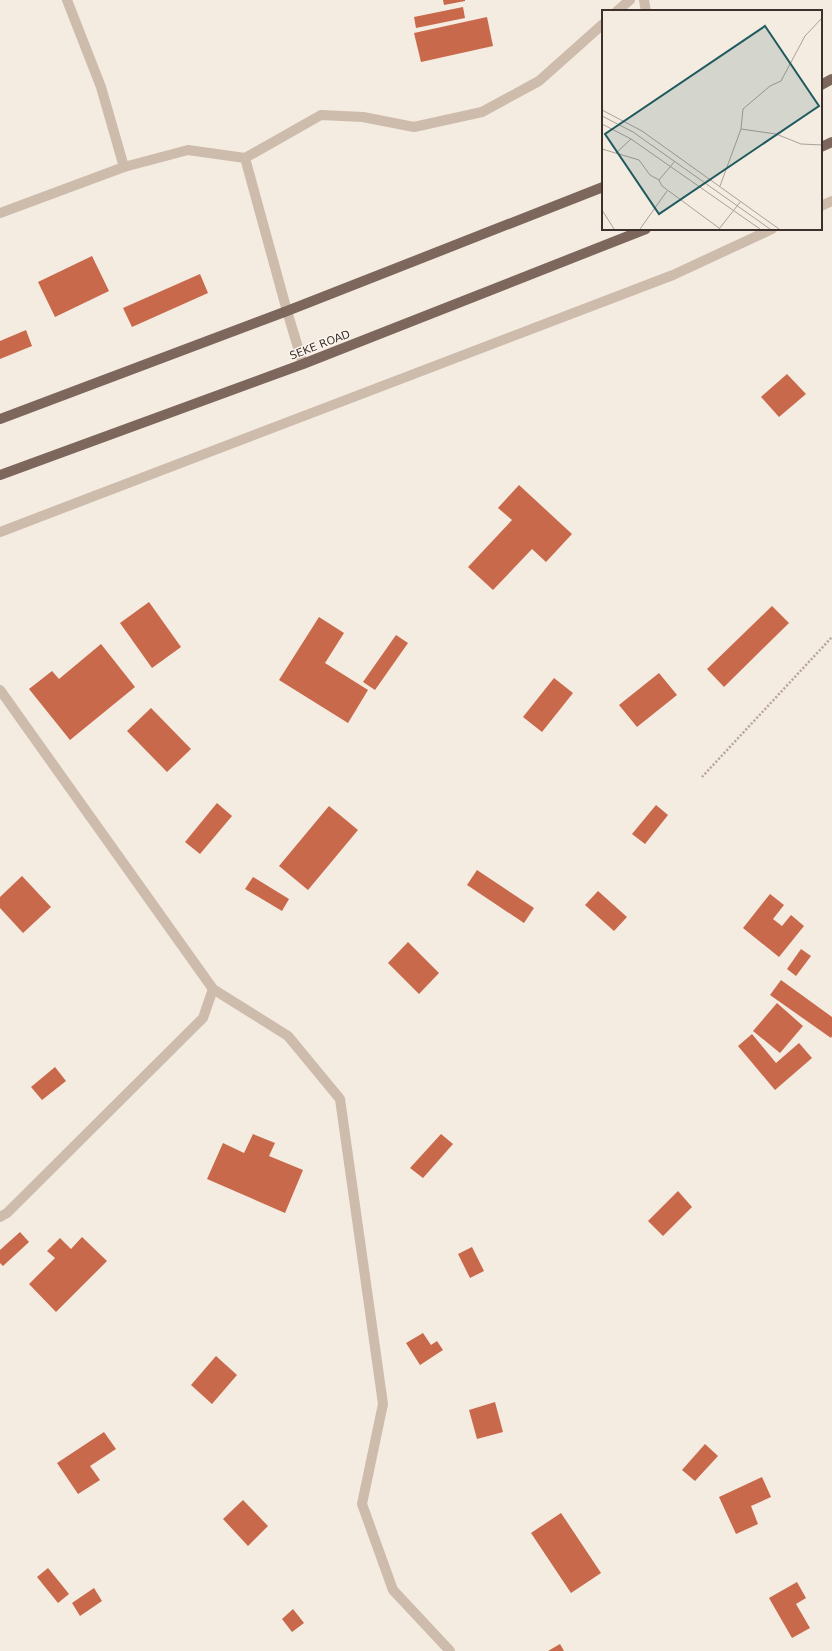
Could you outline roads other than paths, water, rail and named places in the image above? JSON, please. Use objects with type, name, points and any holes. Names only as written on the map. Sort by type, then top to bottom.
[{"type":"main road","points":[[822,84],[832,79]]},
{"type":"main road","points":[[822,147],[832,142]]},
{"type":"main road","points":[[0,419],[287,311],[602,187]]},
{"type":"main road","name":"SEKE ROAD","points":[[0,475],[304,364],[643,230]]},
{"type":"street","points":[[67,0],[101,87],[124,167]]},
{"type":"street","points":[[618,10],[630,0]]},
{"type":"street","points":[[644,0],[646,10]]},
{"type":"street","points":[[0,213],[124,167],[188,150],[245,158],[321,116],[363,117],[414,127],[482,112],[538,81],[602,25]]},
{"type":"street","points":[[245,158],[287,311],[304,364]]},
{"type":"street","points":[[822,206],[832,201]]},
{"type":"street","points":[[0,532],[673,275],[770,230]]},
{"type":"street","points":[[0,690],[213,989],[288,1036],[340,1100],[383,1404],[362,1504],[393,1590],[450,1651]]},
{"type":"street","points":[[0,1218],[203,1018],[213,989]]}]
